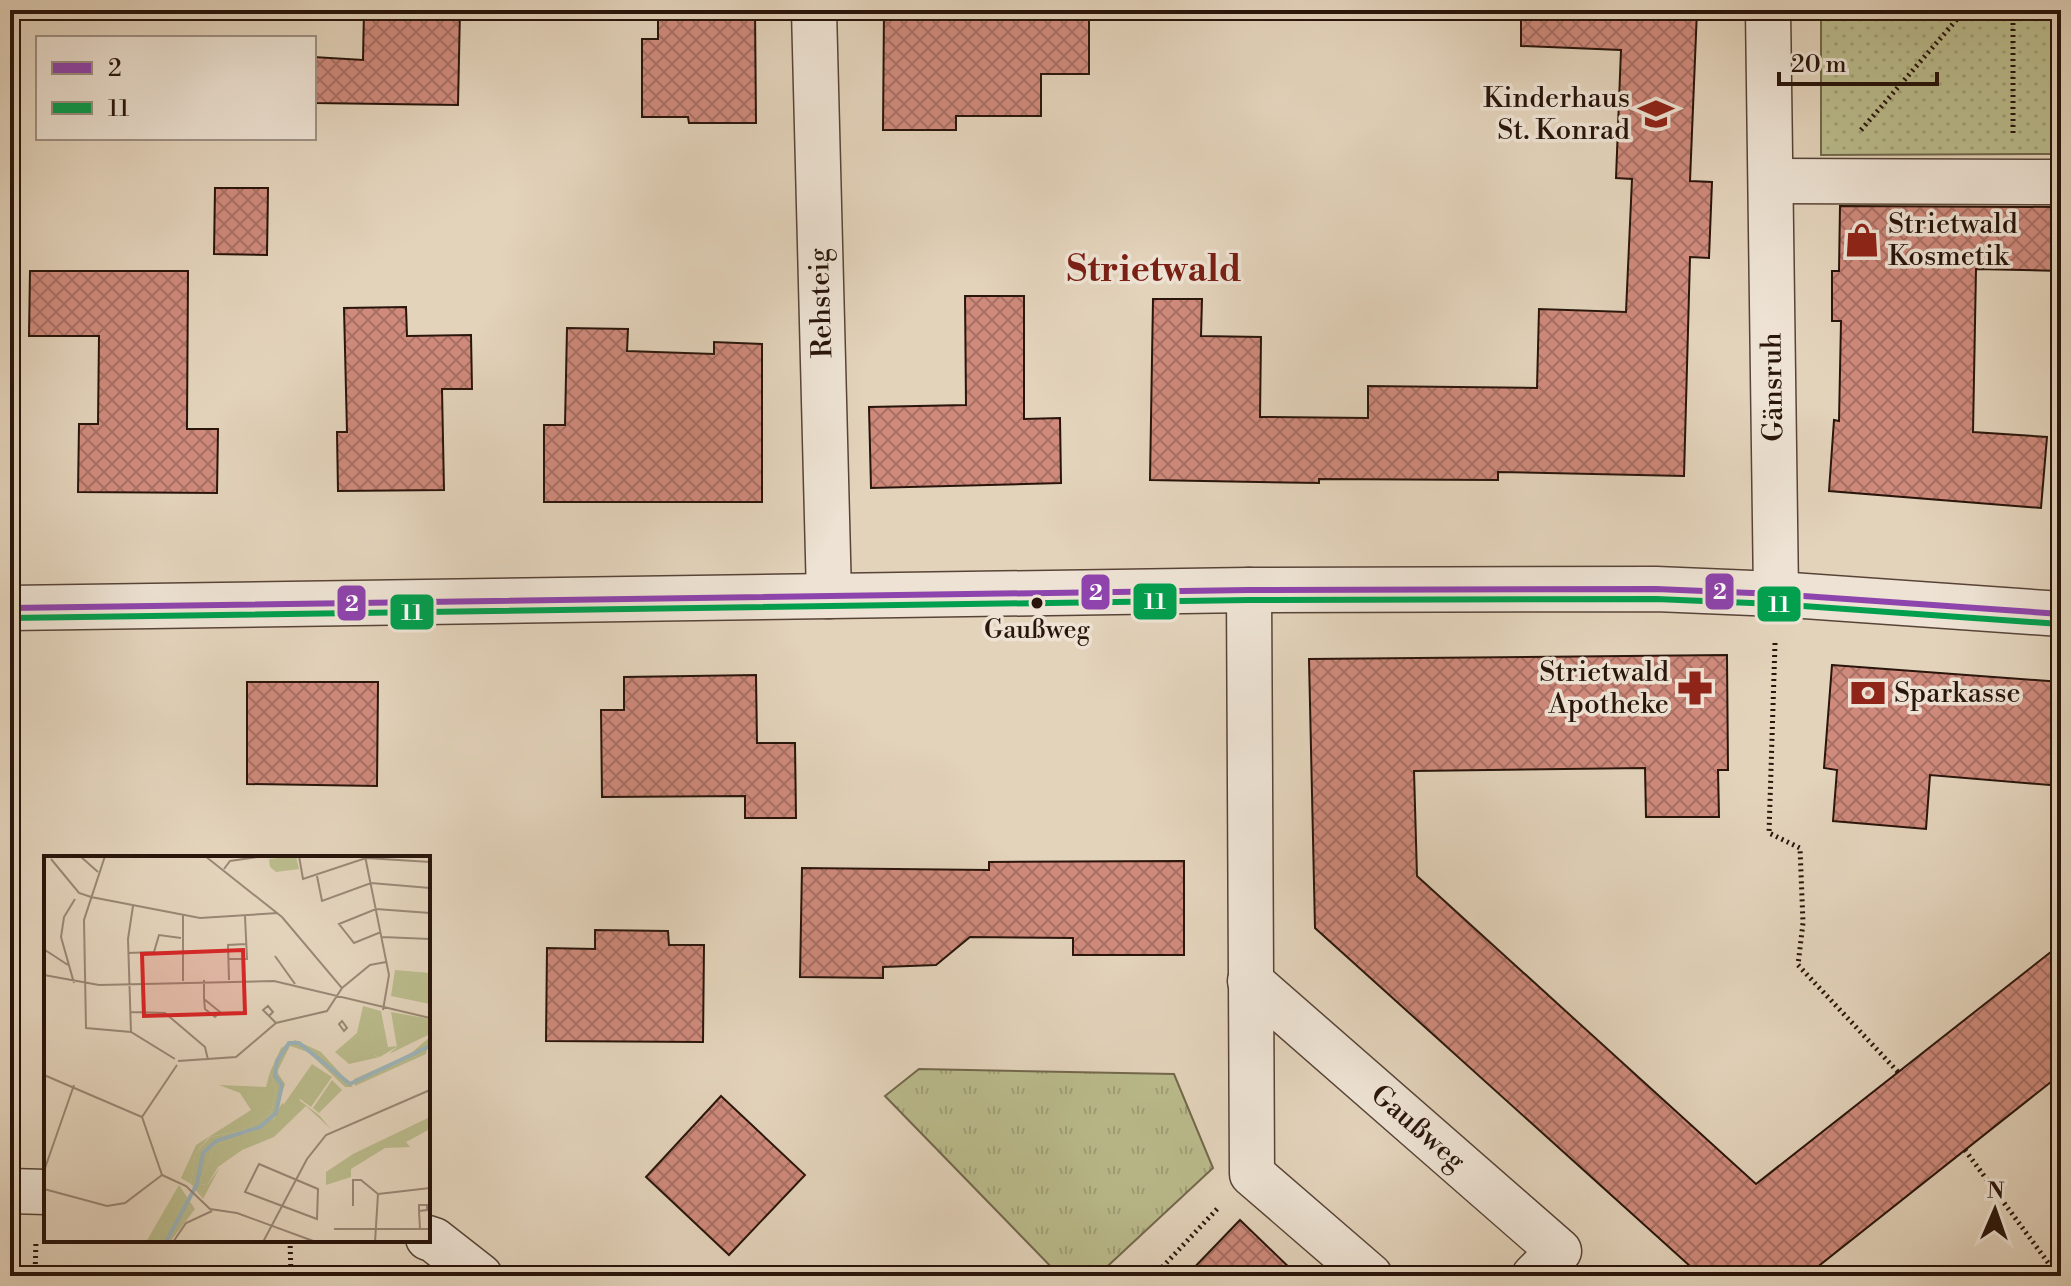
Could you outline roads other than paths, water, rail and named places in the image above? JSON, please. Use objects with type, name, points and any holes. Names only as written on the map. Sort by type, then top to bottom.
[{"type":"street","name":"Rehsteig","points":[[814,10],[829,596]]},
{"type":"street","name":"Gänsruh","points":[[1768,10],[1776,594]]},
{"type":"street","points":[[1771,181],[2061,182]]},
{"type":"street","points":[[10,608],[1249,590],[1656,589],[1776,594],[2061,614]]},
{"type":"street","points":[[1249,590],[1252,1174],[1370,1276]]},
{"type":"street","name":"Gaußweg","points":[[1250,981],[1559,1251],[1534,1276]]},
{"type":"street","points":[[10,1191],[44,1192]]},
{"type":"street","points":[[430,1239],[480,1276]]},
{"type":"place","name":"Kinderhaus St. Konrad","points":[[1656,114]]},
{"type":"place","name":"Strietwald Kosmetik","points":[[1862,240]]},
{"type":"place","name":"Gaußweg","points":[[1037,603]]},
{"type":"place","name":"Strietwald Apotheke","points":[[1695,688]]},
{"type":"place","name":"Sparkasse","points":[[1868,693]]},
{"type":"district","name":"Strietwald","points":[[1154,270]]}]
